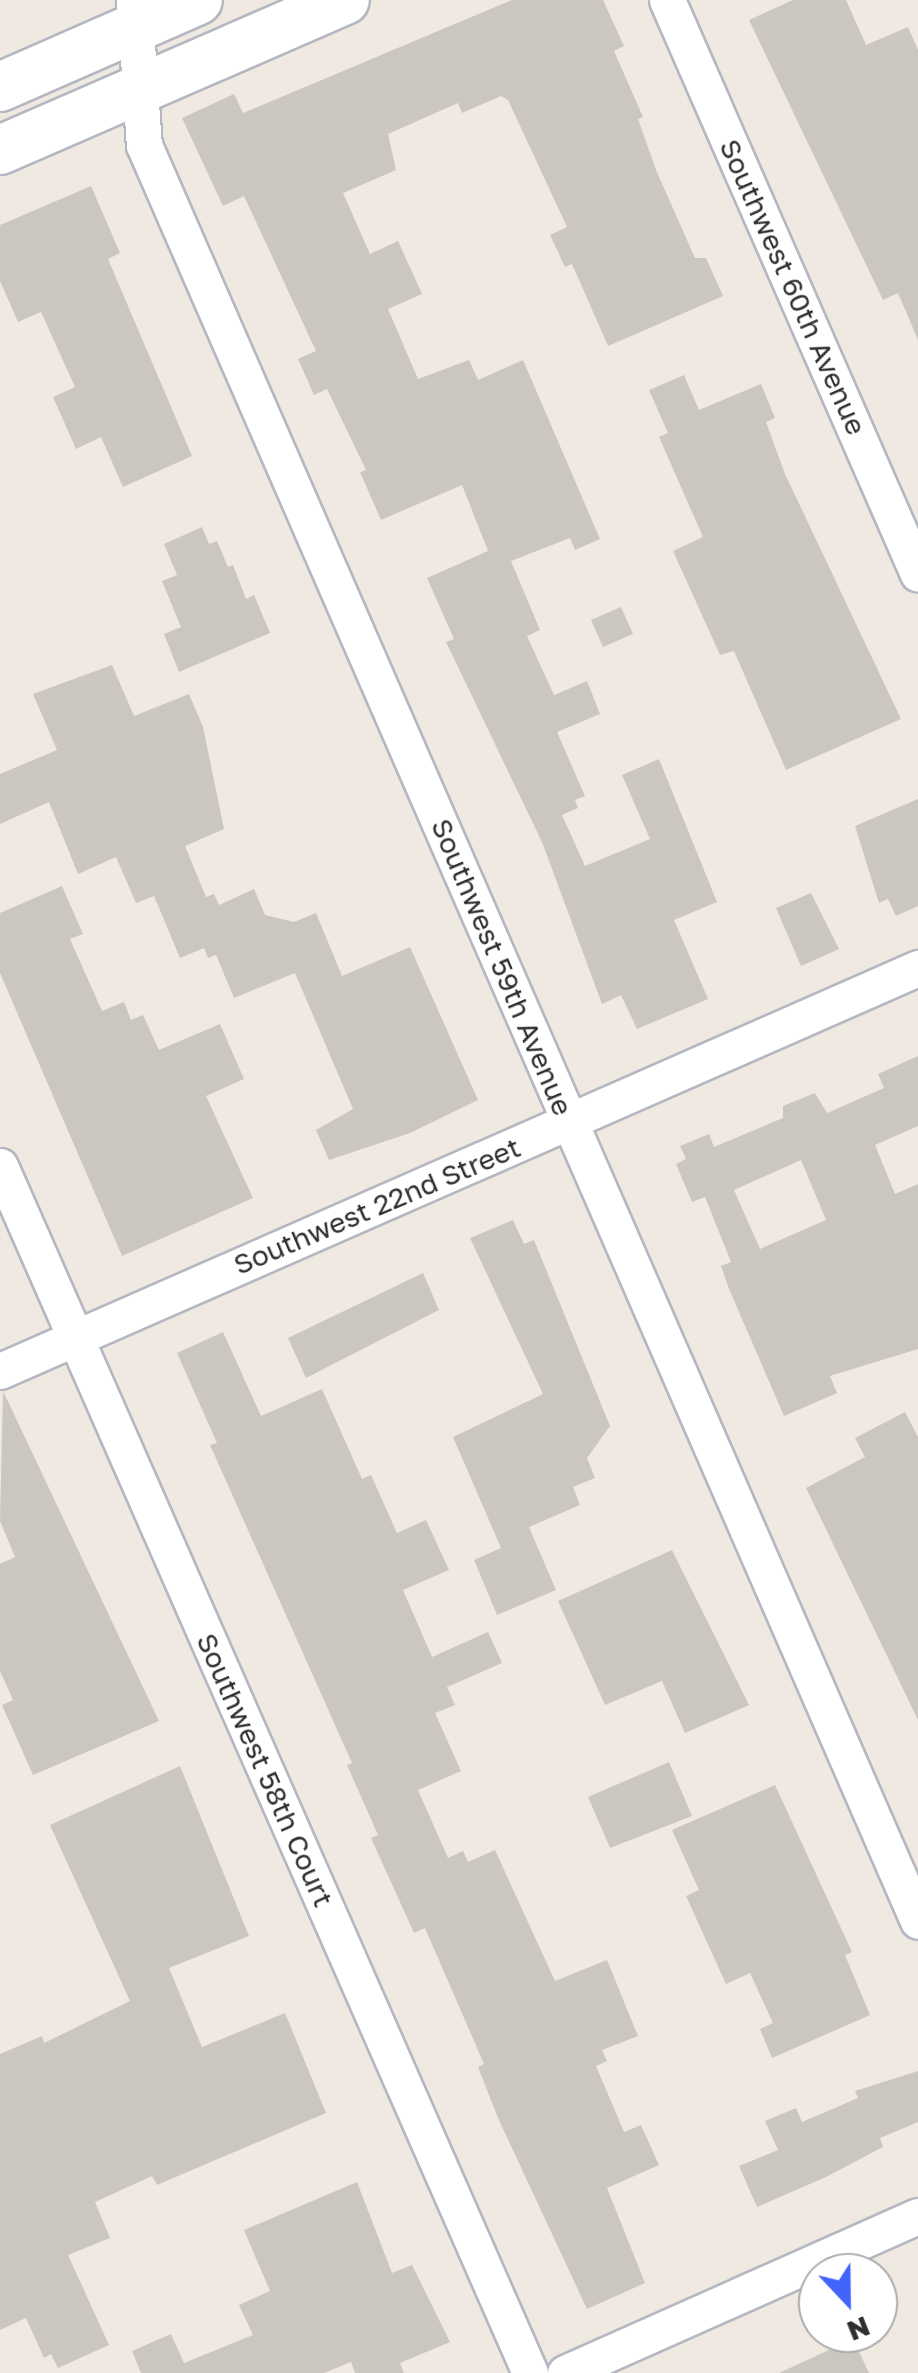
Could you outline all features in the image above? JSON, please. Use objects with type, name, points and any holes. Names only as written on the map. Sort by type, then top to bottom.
[{"type":"main road","points":[[0,87],[136,14],[198,0]]},
{"type":"main road","points":[[0,150],[345,0]]},
{"type":"street","name":"Southwest 60th Avenue","points":[[668,0],[918,574]]},
{"type":"street","name":"Southwest 59th Avenue","points":[[136,14],[144,145],[918,1921]]},
{"type":"street","name":"Southwest 22nd Street","points":[[0,1370],[918,968]]},
{"type":"street","name":"Southwest 58th Court","points":[[0,1166],[530,2373]]},
{"type":"street","points":[[565,2373],[918,2216]]},
{"type":"building","points":[[512,0],[603,0],[624,46],[614,51],[643,117],[638,119],[656,170],[695,258],[706,258],[723,296],[608,346],[572,264],[565,267],[550,235],[567,227],[508,100],[501,96],[462,113],[458,103],[388,134],[396,170],[343,193],[370,254],[398,241],[422,294],[388,309],[418,379],[469,360],[478,380],[523,360],[600,539],[575,550],[570,538],[511,561],[540,630],[527,636],[554,695],[587,681],[600,714],[557,732],[585,796],[575,800],[578,808],[562,815],[585,866],[650,839],[622,775],[659,759],[717,902],[674,920],[708,999],[637,1029],[621,995],[602,1004],[542,842],[446,642],[454,639],[427,578],[488,551],[462,485],[381,520],[360,472],[366,470],[327,389],[314,395],[298,359],[316,351],[244,196],[223,206],[182,118],[234,94],[243,113]]},
{"type":"building","points":[[793,0],[846,0],[866,45],[908,27],[918,50],[918,340],[898,293],[883,300],[749,20]]},
{"type":"building","points":[[91,186],[120,253],[108,259],[192,456],[123,487],[101,437],[76,449],[53,397],[75,387],[41,312],[18,322],[0,281],[0,225]]},
{"type":"building","points":[[684,375],[699,410],[761,384],[775,418],[766,422],[785,474],[901,719],[786,770],[734,651],[720,655],[673,551],[703,537],[659,437],[668,433],[649,390]]},
{"type":"building","points":[[202,527],[209,544],[217,541],[228,567],[233,565],[246,599],[254,595],[270,633],[179,672],[164,634],[181,627],[162,581],[177,575],[164,544]]},
{"type":"building","points":[[621,607],[633,634],[603,647],[591,620]]},
{"type":"building","points":[[112,665],[134,716],[189,694],[203,727],[224,829],[185,846],[206,897],[214,894],[219,905],[254,889],[265,915],[294,922],[316,913],[342,976],[410,947],[478,1100],[410,1133],[329,1160],[316,1130],[353,1109],[295,973],[234,998],[216,955],[208,958],[204,948],[180,958],[154,896],[136,903],[116,857],[78,874],[49,802],[0,824],[0,774],[57,750],[33,694]]},
{"type":"building","points":[[918,799],[918,906],[896,916],[888,899],[879,903],[855,826]]},
{"type":"building","points":[[62,886],[83,934],[70,939],[102,1011],[124,1002],[131,1020],[143,1015],[159,1050],[220,1024],[244,1079],[206,1096],[253,1198],[122,1256],[0,973],[0,913]]},
{"type":"building","points":[[811,893],[839,949],[801,966],[776,908]]},
{"type":"building","points":[[918,1056],[918,1126],[875,1145],[895,1194],[918,1184],[918,1349],[830,1376],[837,1393],[784,1416],[729,1289],[721,1266],[731,1262],[705,1197],[692,1202],[676,1164],[686,1159],[680,1146],[709,1134],[714,1147],[783,1118],[783,1106],[815,1093],[827,1113],[884,1088],[878,1074]],"holes":[[[801,1160],[826,1220],[760,1249],[734,1190]]]},
{"type":"building","points":[[513,1220],[524,1244],[534,1240],[610,1426],[587,1458],[595,1478],[573,1487],[580,1505],[529,1527],[556,1590],[497,1615],[474,1560],[501,1548],[453,1437],[543,1394],[470,1238]]},
{"type":"building","points":[[423,1273],[439,1310],[306,1378],[288,1338]]},
{"type":"building","points":[[223,1332],[261,1416],[322,1389],[362,1479],[371,1475],[397,1533],[426,1520],[449,1570],[403,1590],[432,1657],[488,1632],[502,1663],[447,1687],[455,1705],[435,1713],[461,1771],[418,1790],[448,1858],[463,1851],[468,1862],[495,1850],[555,1981],[607,1960],[638,2036],[602,2050],[607,2061],[596,2066],[624,2132],[641,2125],[659,2165],[607,2188],[645,2283],[587,2309],[498,2118],[478,2067],[484,2064],[425,1928],[414,1933],[371,1838],[378,1835],[347,1765],[352,1763],[210,1445],[217,1443],[177,1353]]},
{"type":"building","points":[[3,1391],[159,1721],[33,1775],[2,1705],[13,1700],[0,1671],[0,1564],[15,1557],[0,1521]]},
{"type":"building","points":[[905,1412],[918,1437],[918,1720],[806,1488],[865,1457],[855,1438]]},
{"type":"building","points":[[672,1550],[749,1705],[685,1733],[662,1681],[605,1705],[558,1601]]},
{"type":"building","points":[[669,1762],[692,1816],[610,1848],[588,1797]]},
{"type":"building","points":[[180,1766],[249,1936],[169,1968],[202,2047],[285,2013],[326,2113],[157,2185],[152,2176],[95,2202],[110,2238],[68,2255],[109,2345],[58,2368],[51,2354],[44,2358],[26,2318],[0,2330],[0,2054],[42,2036],[44,2043],[130,2001],[50,1825]]},
{"type":"building","points":[[775,1785],[852,1952],[845,1955],[870,2015],[772,2058],[760,2029],[773,2023],[750,1973],[726,1984],[686,1896],[699,1890],[672,1830]]},
{"type":"building","points":[[918,2071],[918,2122],[880,2138],[883,2147],[757,2207],[739,2166],[778,2150],[765,2121],[796,2108],[802,2122],[858,2098],[855,2091]]},
{"type":"building","points":[[357,2182],[392,2273],[412,2265],[450,2342],[400,2363],[404,2373],[355,2373],[351,2362],[324,2373],[141,2373],[132,2351],[171,2334],[184,2363],[253,2335],[239,2305],[270,2291],[244,2230]]},
{"type":"building","points":[[823,2353],[860,2353],[869,2373],[779,2373]]}]
